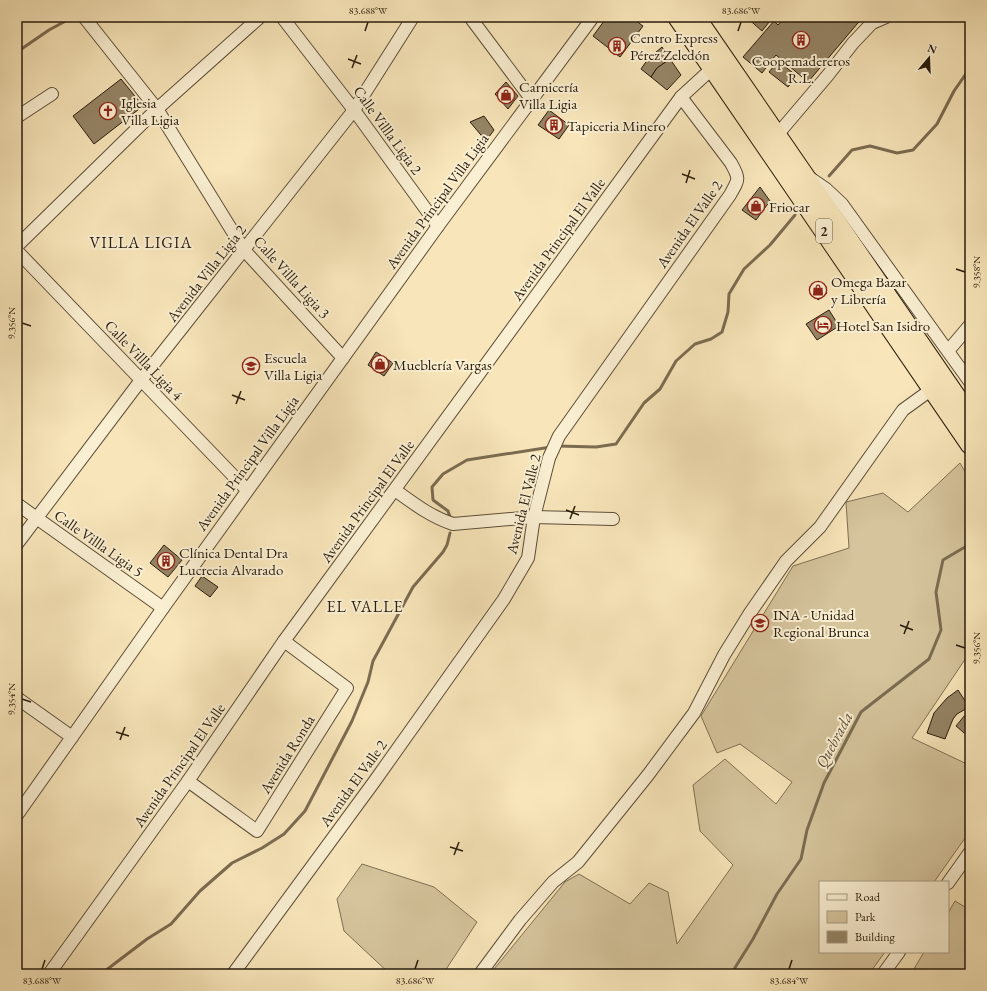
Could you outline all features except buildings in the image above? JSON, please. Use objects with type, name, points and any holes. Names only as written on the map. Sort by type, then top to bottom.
[{"type":"highway","name":"2","points":[[677,17],[718,63],[777,135],[970,416]]},
{"type":"highway","name":"2","points":[[696,17],[718,63],[970,445]]},
{"type":"street","points":[[17,246],[158,109],[260,17]]},
{"type":"street","name":"Calle Villla Ligia 2","points":[[282,17],[354,110],[438,226]]},
{"type":"street","name":"Avenida Villa Ligia 2","points":[[17,544],[141,380],[354,110],[413,17]]},
{"type":"street","points":[[470,17],[532,100]]},
{"type":"street","name":"Avenida Principal Villa Ligia","points":[[17,815],[247,490],[438,226],[593,17]]},
{"type":"street","points":[[777,135],[853,43],[872,23],[886,17]]},
{"type":"street","name":"Calle Villla Ligia 3","points":[[84,18],[158,109],[244,250],[343,358]]},
{"type":"street","name":"Avenida Principal El Valle","points":[[49,974],[188,781],[284,641],[681,97],[718,63]]},
{"type":"street","points":[[17,117],[52,94]]},
{"type":"street","name":"Avenida El Valle 2","points":[[233,974],[374,782],[504,599],[528,558],[534,517],[557,439],[737,183],[738,175],[731,162],[681,97]]},
{"type":"street","points":[[806,176],[826,189],[842,204],[970,382]]},
{"type":"street","name":"Calle Villla Ligia 4","points":[[17,251],[247,490]]},
{"type":"street","points":[[948,351],[970,325]]},
{"type":"street","points":[[480,974],[520,920],[553,882],[578,862],[648,775],[694,714],[724,655],[750,613],[786,561],[820,526],[903,410],[932,389]]},
{"type":"street","points":[[395,490],[422,510],[443,521],[453,524],[534,517],[613,519]]},
{"type":"street","name":"Calle Villla Ligia 5","points":[[17,504],[163,608]]},
{"type":"street","name":"Avenida Ronda","points":[[188,781],[257,831],[347,688],[284,641]]},
{"type":"street","points":[[17,698],[72,737]]},
{"type":"street","points":[[949,882],[970,852]]},
{"type":"street","points":[[883,974],[898,953]]},
{"type":"green space","points":[[960,463],[970,480],[970,652],[912,738],[969,765],[970,764],[970,831],[935,881],[819,881],[819,953],[884,953],[869,974],[490,974],[565,882],[579,874],[630,904],[649,883],[668,892],[677,944],[733,865],[700,831],[693,785],[725,759],[776,804],[792,782],[740,744],[717,753],[701,716],[793,566],[849,548],[846,502],[883,493],[908,512]]},
{"type":"green space","points":[[362,864],[434,887],[477,922],[443,974],[390,974],[344,931],[337,899]]},
{"type":"green space","points":[[955,901],[970,910],[970,974],[911,974],[923,953],[949,953],[949,911]]},
{"type":"waterway","name":"Quebrada","points":[[17,52],[49,30],[73,17]]},
{"type":"waterway","points":[[829,176],[852,150],[870,146],[897,153],[913,150],[937,124],[954,91],[970,68]]},
{"type":"waterway","points":[[558,446],[596,447],[616,444],[644,403],[660,389],[676,361],[695,344],[711,339],[722,332],[728,312],[729,294],[744,269],[770,245],[795,215]]},
{"type":"waterway","points":[[451,520],[448,511],[433,500],[432,487],[443,474],[467,460],[551,447]]},
{"type":"waterway","points":[[101,974],[147,939],[171,924],[200,891],[232,863],[262,848],[284,834],[305,811],[352,721],[368,682],[373,661],[413,587],[443,552],[447,545],[450,533]]},
{"type":"waterway","name":"Quebrada","points":[[731,974],[753,939],[777,894],[801,859],[807,830],[824,783],[861,712],[929,659],[941,630],[936,592],[943,560],[970,544]]},
{"type":"place","name":"Coopemadereros R.L.","points":[[801,40]]},
{"type":"place","name":"Centro Express Pérez Zeledón","points":[[617,46]]},
{"type":"place","name":"Carnicería Villa Ligia","points":[[506,95]]},
{"type":"place","name":"Iglesia Villa Ligia","points":[[108,111]]},
{"type":"place","name":"Tapiceria Minero","points":[[554,125]]},
{"type":"place","name":"Friocar","points":[[756,206]]},
{"type":"place","name":"Omega Bazar y Librería","points":[[818,290]]},
{"type":"place","name":"Hotel San Isidro","points":[[823,325]]},
{"type":"place","name":"Mueblería Vargas","points":[[380,364]]},
{"type":"place","name":"Escuela Villa Ligia","points":[[251,366]]},
{"type":"place","name":"Clínica Dental Dra Lucrecia Alvarado","points":[[166,561]]},
{"type":"place","name":"INA - Unidad Regional Brunca","points":[[760,623]]},
{"type":"district","name":"VILLA LIGIA","points":[[141,242]]},
{"type":"district","name":"EL VALLE","points":[[365,606]]}]
